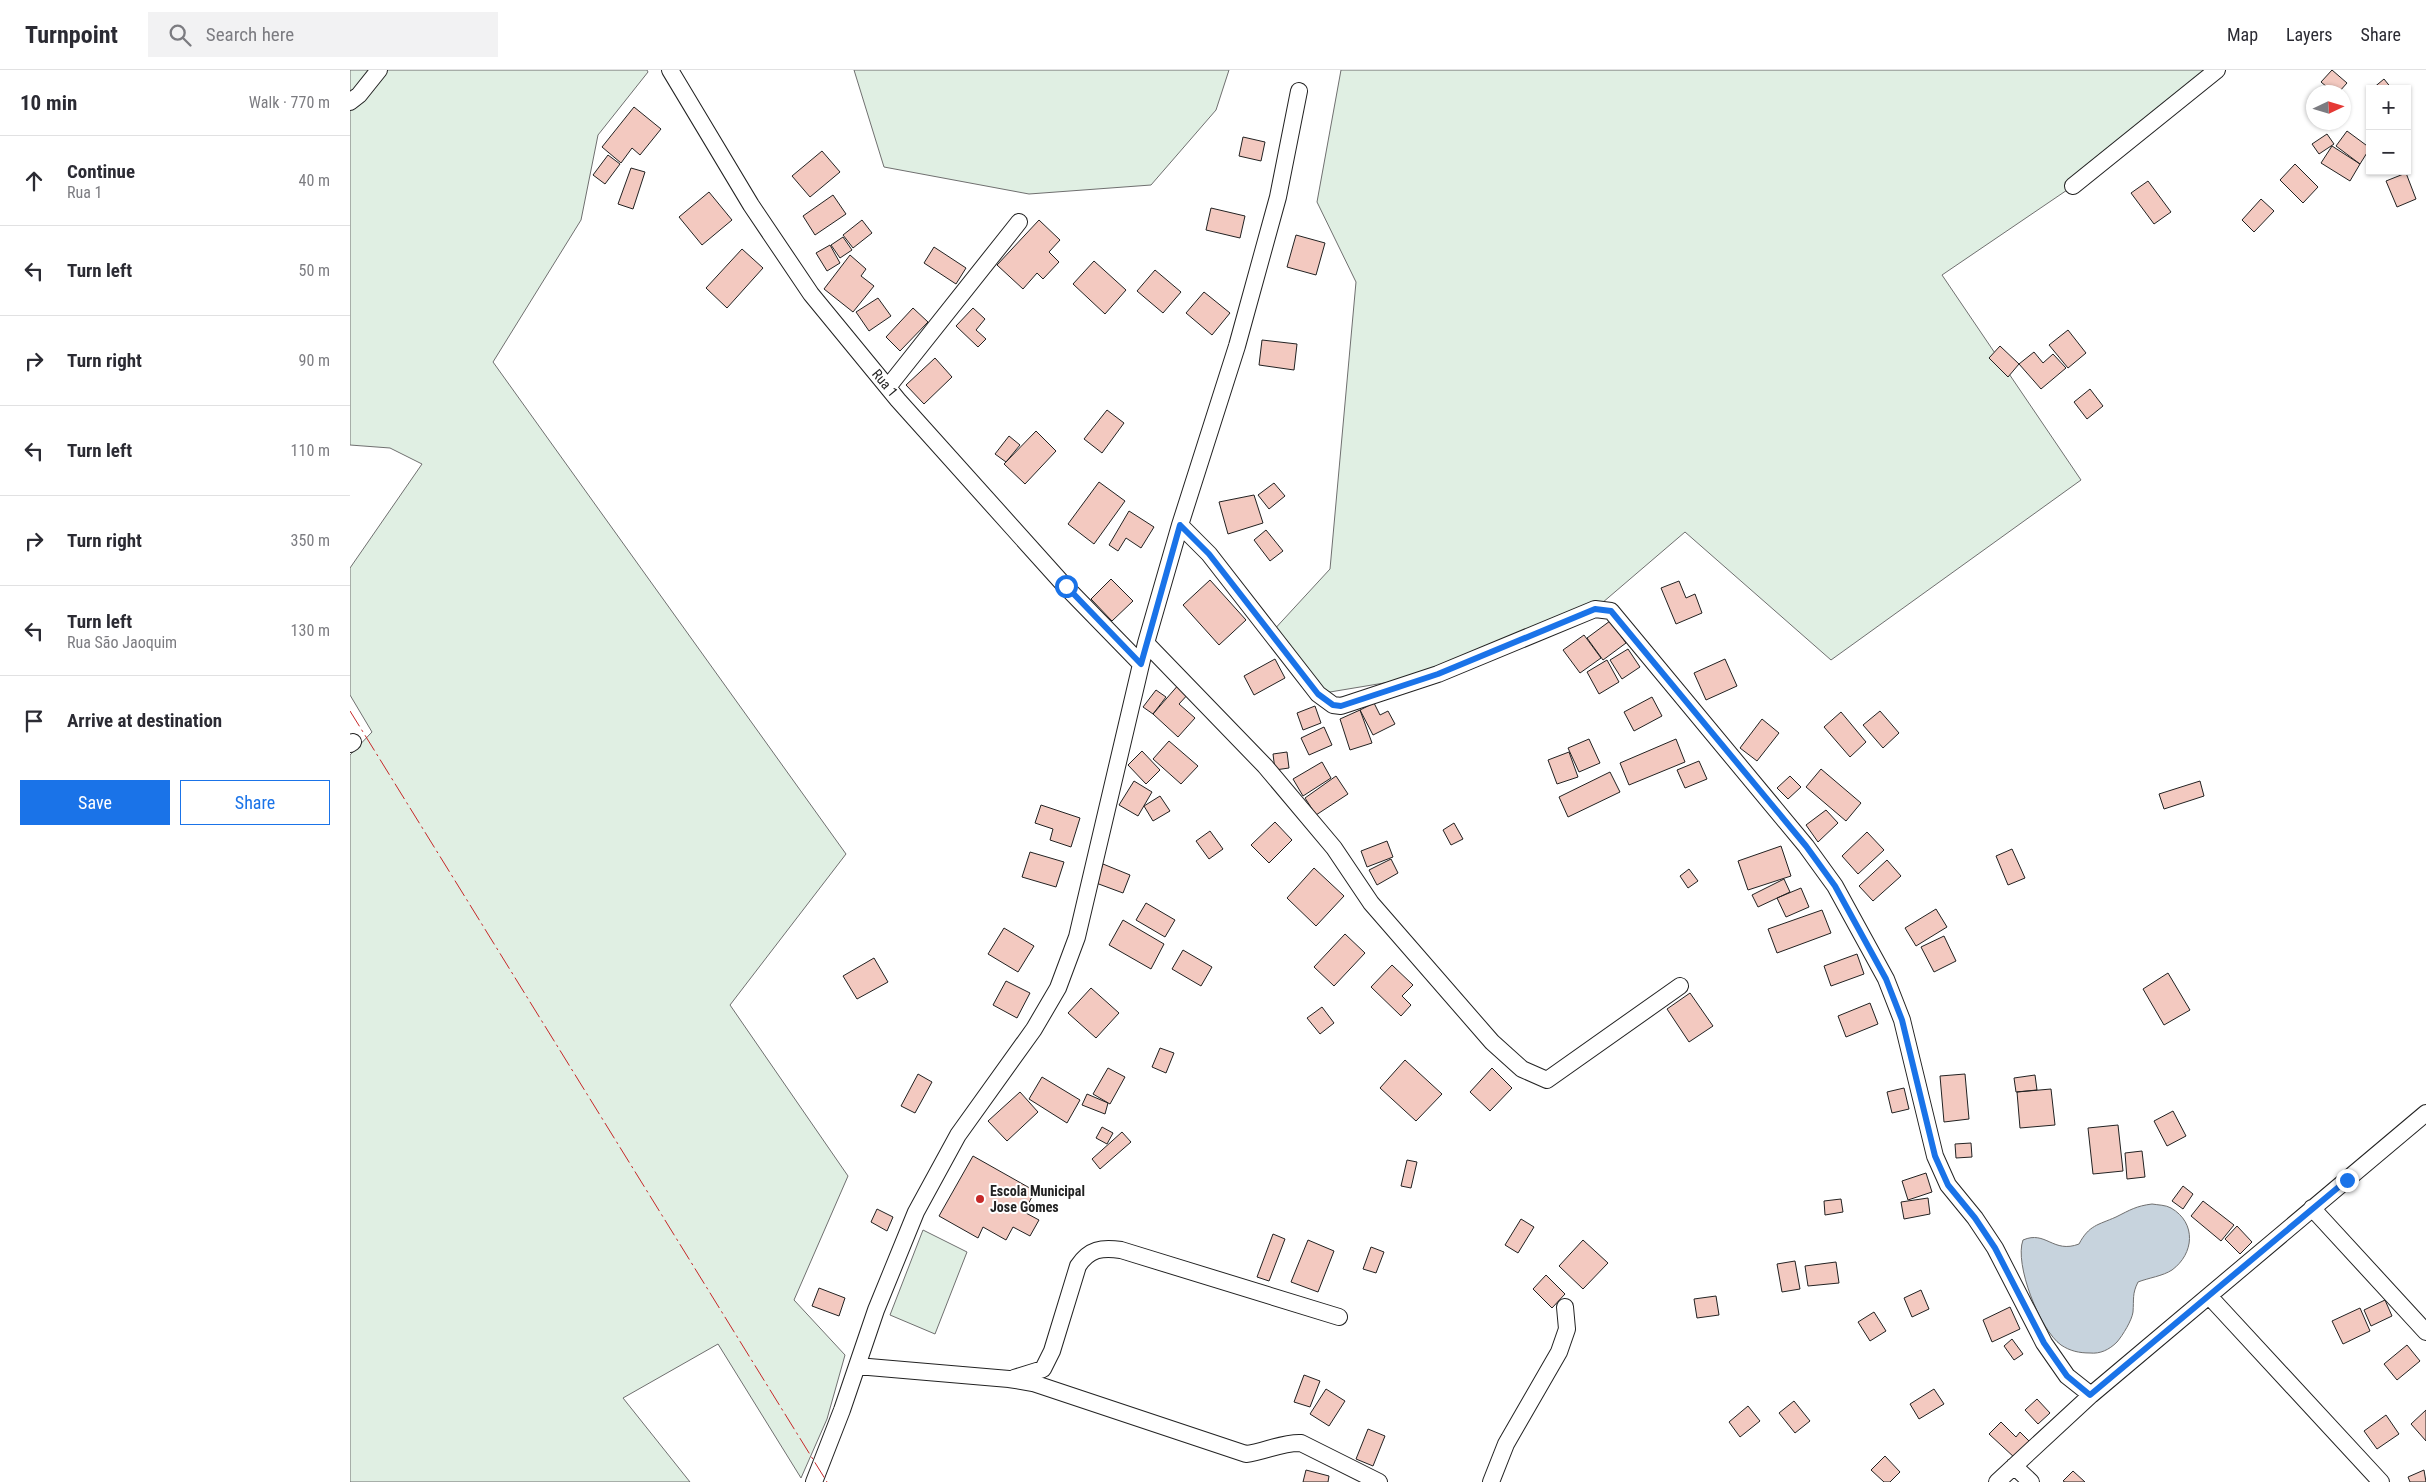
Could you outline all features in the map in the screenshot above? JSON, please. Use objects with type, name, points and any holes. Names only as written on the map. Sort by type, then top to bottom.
[{"type":"street","points":[[350,102],[359,95],[379,70]]},
{"type":"street","name":"Rua 1","points":[[670,70],[751,205],[811,294],[888,387],[1066,586],[1141,664]]},
{"type":"street","points":[[2073,186],[2217,70]]},
{"type":"street","points":[[814,1482],[842,1410],[876,1310],[921,1204],[958,1135],[1034,1029],[1058,988],[1077,937],[1146,642],[1180,525],[1237,346],[1278,197],[1299,90]]},
{"type":"street","points":[[888,387],[1019,222]]},
{"type":"street","points":[[1180,525],[1209,554],[1318,694],[1333,705],[1341,706],[1438,674],[1595,609],[1604,609],[1616,616],[1806,846],[1835,886],[1886,979],[1902,1020],[1935,1156],[1948,1185],[1975,1218],[1995,1248],[2044,1343],[2067,1376],[2090,1395]]},
{"type":"street","points":[[1146,642],[1265,766],[1334,848],[1372,903],[1429,972],[1492,1042],[1522,1069],[1547,1080],[1680,986]]},
{"type":"street","points":[[1996,1482],[2090,1395],[2426,1113]]},
{"type":"street","points":[[2312,1208],[2426,1332]]},
{"type":"street","points":[[1009,1379],[1042,1369],[1052,1351],[1078,1266],[1084,1257],[1093,1251],[1105,1248],[1121,1250],[1338,1317]]},
{"type":"street","points":[[2209,1296],[2381,1482]]},
{"type":"street","points":[[1491,1482],[1506,1444],[1559,1352],[1567,1329],[1564,1307]]},
{"type":"street","points":[[857,1366],[1009,1379],[1033,1383],[1246,1454],[1262,1452],[1292,1443],[1301,1443],[1379,1482]]},
{"type":"street","points":[[2014,1466],[2031,1482]]},
{"type":"green space","points":[[350,70],[647,70],[648,72],[598,135],[581,220],[493,362],[846,854],[730,1005],[848,1176],[794,1300],[845,1355],[827,1419],[801,1478],[718,1344],[623,1398],[690,1482],[350,1482],[350,755],[372,732],[350,695],[350,568],[422,464],[390,448],[350,445]]},
{"type":"green space","points":[[854,70],[1229,70],[1216,110],[1151,185],[1029,194],[884,167]]},
{"type":"green space","points":[[1341,70],[2215,70],[2073,186],[1942,275],[2081,480],[1831,660],[1685,532],[1595,609],[1438,674],[1318,694],[1271,633],[1330,569],[1356,282],[1317,202]]},
{"type":"green space","points":[[923,1230],[967,1252],[935,1334],[890,1315]]},
{"type":"shaded area","points":[[2152,1204],[2171,1208],[2185,1222],[2189,1230],[2190,1239],[2185,1256],[2172,1270],[2138,1282],[2134,1293],[2131,1319],[2117,1342],[2111,1347],[2101,1352],[2086,1353],[2071,1350],[2061,1345],[2045,1326],[2031,1296],[2022,1264],[2021,1251],[2023,1240],[2038,1238],[2063,1246],[2079,1244],[2086,1233],[2094,1226],[2133,1209]]},
{"type":"building","points":[[2332,70],[2347,83],[2345,85],[2325,85],[2321,82]]},
{"type":"building","points":[[2384,79],[2389,85],[2377,85]]},
{"type":"building","points":[[634,107],[661,129],[640,155],[632,148],[621,163],[602,147]]},
{"type":"building","points":[[2347,131],[2366,145],[2366,154],[2360,164],[2336,146]]},
{"type":"building","points":[[2327,134],[2334,144],[2319,154],[2312,144]]},
{"type":"building","points":[[1243,137],[1265,142],[1261,161],[1239,156]]},
{"type":"building","points":[[2332,146],[2360,164],[2350,181],[2321,163]]},
{"type":"building","points":[[822,151],[840,172],[810,197],[792,176]]},
{"type":"building","points":[[608,155],[620,164],[605,184],[593,175]]},
{"type":"building","points":[[2295,164],[2318,187],[2303,203],[2280,180]]},
{"type":"building","points":[[631,168],[645,172],[633,209],[618,204]]},
{"type":"building","points":[[2401,175],[2407,175],[2416,199],[2397,207],[2386,181]]},
{"type":"building","points":[[2148,181],[2171,212],[2154,224],[2131,193]]},
{"type":"building","points":[[709,192],[732,220],[702,245],[679,217]]},
{"type":"building","points":[[833,195],[846,214],[815,235],[803,216]]},
{"type":"building","points":[[2261,199],[2274,211],[2254,232],[2242,220]]},
{"type":"building","points":[[1211,208],[1245,216],[1240,238],[1206,230]]},
{"type":"building","points":[[862,220],[872,233],[853,248],[843,235]]},
{"type":"building","points":[[1039,220],[1060,240],[1049,252],[1059,262],[1043,279],[1037,273],[1023,289],[997,265]]},
{"type":"building","points":[[1296,235],[1325,243],[1316,275],[1287,267]]},
{"type":"building","points":[[843,237],[852,250],[840,258],[831,245]]},
{"type":"building","points":[[830,245],[840,263],[827,271],[816,253]]},
{"type":"building","points":[[934,247],[966,268],[956,284],[924,263]]},
{"type":"building","points":[[742,249],[763,268],[727,308],[706,288]]},
{"type":"building","points":[[850,255],[866,269],[861,276],[874,286],[853,312],[824,289]]},
{"type":"building","points":[[1094,261],[1126,290],[1105,314],[1073,284]]},
{"type":"building","points":[[1155,270],[1181,292],[1163,313],[1137,291]]},
{"type":"building","points":[[1204,292],[1230,313],[1212,335],[1186,313]]},
{"type":"building","points":[[878,298],[891,316],[869,331],[856,312]]},
{"type":"building","points":[[913,308],[928,322],[900,351],[886,337]]},
{"type":"building","points":[[973,308],[985,319],[976,330],[986,339],[978,347],[956,326]]},
{"type":"building","points":[[2068,330],[2086,353],[2068,368],[2049,345]]},
{"type":"building","points":[[1262,340],[1297,344],[1294,370],[1259,365]]},
{"type":"building","points":[[2000,346],[2019,364],[2008,377],[1989,358]]},
{"type":"building","points":[[2034,352],[2043,363],[2053,354],[2066,368],[2041,389],[2019,364]]},
{"type":"building","points":[[935,358],[952,377],[924,404],[906,385]]},
{"type":"building","points":[[2090,389],[2103,406],[2087,419],[2074,402]]},
{"type":"building","points":[[1107,410],[1124,423],[1102,453],[1084,439]]},
{"type":"building","points":[[1036,431],[1056,451],[1025,484],[1004,464]]},
{"type":"building","points":[[1009,436],[1020,445],[1006,462],[995,454]]},
{"type":"building","points":[[1099,482],[1125,501],[1094,544],[1068,524]]},
{"type":"building","points":[[1274,483],[1285,496],[1269,509],[1258,495]]},
{"type":"building","points":[[1254,495],[1263,523],[1228,534],[1219,502]]},
{"type":"building","points":[[1129,511],[1154,527],[1141,548],[1126,538],[1118,551],[1109,545]]},
{"type":"building","points":[[1266,530],[1283,551],[1270,561],[1254,540]]},
{"type":"building","points":[[1111,579],[1133,601],[1112,621],[1091,599]]},
{"type":"building","points":[[1210,580],[1246,620],[1219,645],[1183,605]]},
{"type":"building","points":[[1679,581],[1686,598],[1695,594],[1702,613],[1676,624],[1661,588]]},
{"type":"building","points":[[1610,621],[1626,643],[1603,660],[1587,638]]},
{"type":"building","points":[[1584,635],[1601,658],[1580,673],[1563,650]]},
{"type":"building","points":[[1628,649],[1640,667],[1622,679],[1610,660]]},
{"type":"building","points":[[1275,659],[1285,678],[1254,695],[1244,676]]},
{"type":"building","points":[[1725,659],[1737,686],[1706,700],[1694,673]]},
{"type":"building","points":[[1607,660],[1619,682],[1599,694],[1587,672]]},
{"type":"building","points":[[1180,683],[1190,692],[1179,704],[1195,718],[1178,737],[1153,714]]},
{"type":"building","points":[[1156,690],[1166,697],[1153,714],[1143,707]]},
{"type":"building","points":[[1652,697],[1662,716],[1634,731],[1624,712]]},
{"type":"building","points":[[1374,703],[1380,715],[1388,711],[1395,724],[1373,735],[1360,710]]},
{"type":"building","points":[[1315,706],[1321,723],[1303,730],[1297,713]]},
{"type":"building","points":[[1360,710],[1372,743],[1350,750],[1340,719]]},
{"type":"building","points":[[1880,711],[1899,733],[1883,748],[1863,725]]},
{"type":"building","points":[[1841,712],[1866,742],[1850,757],[1824,727]]},
{"type":"building","points":[[1762,719],[1779,733],[1757,761],[1740,748]]},
{"type":"building","points":[[1324,727],[1332,745],[1309,755],[1301,738]]},
{"type":"building","points":[[1589,739],[1600,763],[1579,772],[1568,748]]},
{"type":"building","points":[[1676,739],[1685,762],[1629,785],[1620,763]]},
{"type":"building","points":[[1169,741],[1198,766],[1181,784],[1153,759]]},
{"type":"building","points":[[1142,751],[1160,770],[1146,784],[1128,765]]},
{"type":"building","points":[[1287,752],[1289,768],[1275,770],[1273,754]]},
{"type":"building","points":[[1569,752],[1578,777],[1557,784],[1548,760]]},
{"type":"building","points":[[1699,761],[1707,779],[1685,788],[1677,770]]},
{"type":"building","points":[[1322,762],[1331,778],[1303,796],[1293,779]]},
{"type":"building","points":[[1821,769],[1861,803],[1846,821],[1806,787]]},
{"type":"building","points":[[1610,772],[1620,792],[1568,817],[1559,797]]},
{"type":"building","points":[[1336,776],[1348,794],[1316,815],[1305,798]]},
{"type":"building","points":[[1790,776],[1801,787],[1788,799],[1777,788]]},
{"type":"building","points":[[1134,781],[1152,792],[1138,816],[1119,805]]},
{"type":"building","points":[[2200,781],[2204,796],[2164,809],[2159,794]]},
{"type":"building","points":[[1160,796],[1170,811],[1153,821],[1144,806]]},
{"type":"building","points":[[1041,805],[1080,818],[1071,847],[1050,840],[1053,829],[1035,823]]},
{"type":"building","points":[[1826,810],[1838,823],[1818,842],[1806,825]]},
{"type":"building","points":[[1275,822],[1292,840],[1269,863],[1251,845]]},
{"type":"building","points":[[1454,823],[1463,839],[1451,845],[1443,830]]},
{"type":"building","points":[[1210,831],[1223,849],[1209,859],[1196,841]]},
{"type":"building","points":[[1867,832],[1884,850],[1858,874],[1842,856]]},
{"type":"building","points":[[1387,841],[1393,857],[1367,867],[1361,851]]},
{"type":"building","points":[[1781,846],[1791,876],[1748,890],[1738,861]]},
{"type":"building","points":[[2012,849],[2025,878],[2008,885],[1996,856]]},
{"type":"building","points":[[1030,852],[1064,862],[1056,887],[1022,877]]},
{"type":"building","points":[[1391,859],[1398,873],[1377,885],[1369,870]]},
{"type":"building","points":[[1887,860],[1901,876],[1873,901],[1859,886]]},
{"type":"building","points":[[1103,864],[1130,875],[1123,893],[1096,883]]},
{"type":"building","points":[[1314,868],[1344,896],[1316,926],[1287,898]]},
{"type":"building","points":[[1689,869],[1698,881],[1688,888],[1680,876]]},
{"type":"building","points":[[1784,879],[1790,892],[1758,907],[1752,895]]},
{"type":"building","points":[[1801,888],[1809,907],[1786,917],[1777,898]]},
{"type":"building","points":[[1146,903],[1175,920],[1165,937],[1136,920]]},
{"type":"building","points":[[1936,909],[1947,927],[1916,946],[1905,928]]},
{"type":"building","points":[[1822,910],[1831,933],[1777,953],[1768,929]]},
{"type":"building","points":[[1123,920],[1164,944],[1151,969],[1109,945]]},
{"type":"building","points":[[1004,928],[1034,946],[1018,972],[988,954]]},
{"type":"building","points":[[1345,934],[1365,953],[1334,986],[1314,967]]},
{"type":"building","points":[[1944,936],[1956,961],[1934,972],[1921,947]]},
{"type":"building","points":[[1183,950],[1212,967],[1201,986],[1172,969]]},
{"type":"building","points":[[1857,954],[1864,974],[1831,986],[1824,966]]},
{"type":"building","points":[[874,958],[888,982],[857,999],[843,976]]},
{"type":"building","points":[[1392,965],[1413,985],[1402,996],[1411,1005],[1401,1016],[1371,987]]},
{"type":"building","points":[[2168,973],[2190,1010],[2164,1025],[2143,989]]},
{"type":"building","points":[[1006,981],[1030,993],[1017,1018],[993,1005]]},
{"type":"building","points":[[1091,988],[1119,1013],[1096,1038],[1068,1013]]},
{"type":"building","points":[[1690,993],[1713,1026],[1689,1042],[1667,1009]]},
{"type":"building","points":[[1870,1003],[1878,1024],[1846,1037],[1838,1016]]},
{"type":"building","points":[[1322,1007],[1334,1023],[1320,1034],[1307,1018]]},
{"type":"building","points":[[1160,1048],[1174,1053],[1166,1073],[1152,1067]]},
{"type":"building","points":[[1405,1060],[1442,1094],[1416,1121],[1380,1088]]},
{"type":"building","points":[[1108,1068],[1125,1077],[1110,1104],[1093,1094]]},
{"type":"building","points":[[1492,1068],[1512,1088],[1490,1111],[1470,1092]]},
{"type":"building","points":[[918,1074],[932,1082],[915,1113],[901,1106]]},
{"type":"building","points":[[1965,1074],[1969,1119],[1944,1122],[1940,1076]]},
{"type":"building","points":[[2035,1075],[2037,1090],[2016,1092],[2014,1078]]},
{"type":"building","points":[[1042,1077],[1080,1100],[1067,1123],[1029,1099]]},
{"type":"building","points":[[1904,1088],[1909,1109],[1892,1113],[1887,1092]]},
{"type":"building","points":[[2051,1089],[2055,1125],[2020,1128],[2017,1092]]},
{"type":"building","points":[[1020,1092],[1038,1112],[1007,1141],[988,1121]]},
{"type":"building","points":[[1087,1094],[1108,1103],[1105,1114],[1082,1105]]},
{"type":"building","points":[[2173,1111],[2186,1136],[2167,1146],[2154,1121]]},
{"type":"building","points":[[2118,1125],[2123,1171],[2093,1174],[2088,1128]]},
{"type":"building","points":[[1102,1127],[1113,1133],[1107,1144],[1096,1138]]},
{"type":"building","points":[[1122,1132],[1131,1142],[1100,1169],[1092,1159]]},
{"type":"building","points":[[1971,1143],[1972,1157],[1956,1158],[1955,1144]]},
{"type":"building","points":[[2142,1151],[2145,1177],[2127,1179],[2125,1153]]},
{"type":"building","points":[[973,1156],[1035,1191],[1024,1212],[1039,1220],[1030,1236],[1013,1227],[1006,1240],[983,1227],[978,1238],[939,1216]]},
{"type":"building","points":[[1407,1160],[1417,1162],[1411,1188],[1401,1186]]},
{"type":"building","points":[[1926,1173],[1932,1192],[1908,1200],[1902,1181]]},
{"type":"building","points":[[2183,1186],[2193,1194],[2183,1209],[2172,1201]]},
{"type":"building","points":[[1928,1198],[1930,1214],[1904,1219],[1901,1202]]},
{"type":"building","points":[[1841,1199],[1843,1212],[1825,1215],[1824,1201]]},
{"type":"building","points":[[2203,1201],[2234,1225],[2221,1241],[2191,1216]]},
{"type":"building","points":[[877,1209],[893,1217],[887,1231],[871,1222]]},
{"type":"building","points":[[1521,1219],[1534,1227],[1518,1253],[1505,1245]]},
{"type":"building","points":[[2237,1226],[2252,1242],[2240,1254],[2225,1239]]},
{"type":"building","points":[[1273,1234],[1285,1239],[1269,1281],[1257,1277]]},
{"type":"building","points":[[1308,1240],[1334,1251],[1318,1292],[1291,1282]]},
{"type":"building","points":[[1583,1240],[1608,1263],[1583,1289],[1559,1266]]},
{"type":"building","points":[[1371,1247],[1384,1252],[1376,1273],[1363,1269]]},
{"type":"building","points":[[1795,1261],[1800,1289],[1782,1292],[1777,1264]]},
{"type":"building","points":[[1836,1262],[1839,1283],[1808,1286],[1805,1266]]},
{"type":"building","points":[[1546,1275],[1565,1294],[1552,1308],[1533,1289]]},
{"type":"building","points":[[819,1288],[845,1298],[839,1316],[812,1306]]},
{"type":"building","points":[[1921,1290],[1929,1309],[1912,1317],[1904,1298]]},
{"type":"building","points":[[1716,1296],[1719,1315],[1697,1318],[1694,1299]]},
{"type":"building","points":[[2385,1300],[2392,1316],[2371,1326],[2364,1310]]},
{"type":"building","points":[[2010,1307],[2020,1329],[1992,1342],[1983,1320]]},
{"type":"building","points":[[2360,1308],[2370,1331],[2343,1344],[2332,1321]]},
{"type":"building","points":[[1874,1312],[1886,1331],[1870,1341],[1858,1322]]},
{"type":"building","points":[[2012,1339],[2023,1354],[2014,1360],[2004,1346]]},
{"type":"building","points":[[2407,1345],[2420,1361],[2397,1380],[2384,1364]]},
{"type":"building","points":[[1304,1375],[1320,1381],[1310,1407],[1294,1402]]},
{"type":"building","points":[[1326,1389],[1345,1401],[1329,1426],[1310,1414]]},
{"type":"building","points":[[1934,1389],[1944,1404],[1919,1419],[1910,1404]]},
{"type":"building","points":[[2037,1399],[2050,1413],[2038,1424],[2025,1410]]},
{"type":"building","points":[[1794,1401],[1810,1421],[1795,1433],[1779,1413]]},
{"type":"building","points":[[1748,1406],[1760,1421],[1740,1437],[1729,1422]]},
{"type":"building","points":[[2426,1410],[2426,1441],[2411,1424]]},
{"type":"building","points":[[2386,1415],[2399,1434],[2377,1449],[2364,1431]]},
{"type":"building","points":[[2001,1422],[2016,1437],[2020,1432],[2030,1442],[2015,1458],[1989,1434]]},
{"type":"building","points":[[1368,1429],[1385,1436],[1373,1466],[1356,1459]]},
{"type":"building","points":[[1885,1456],[1900,1472],[1890,1482],[1884,1482],[1871,1470]]},
{"type":"building","points":[[1306,1470],[1329,1476],[1328,1482],[1303,1482]]},
{"type":"building","points":[[2424,1470],[2426,1482],[2410,1482],[2408,1477]]},
{"type":"building","points":[[2073,1471],[2085,1482],[2063,1481]]},
{"type":"power","points":[[350,711],[827,1482]]},
{"type":"place","name":"Escola Municipal Jose Gomes","points":[[980,1199]]},
{"type":"route","points":[[1066,586],[1141,664],[1180,525],[1209,554],[1318,694],[1326,702],[1341,706],[1438,674],[1595,609],[1611,611],[1806,846],[1835,886],[1886,979],[1902,1020],[1935,1156],[1948,1185],[1975,1218],[1995,1248],[2044,1343],[2067,1376],[2090,1395],[2347,1180]]}]
